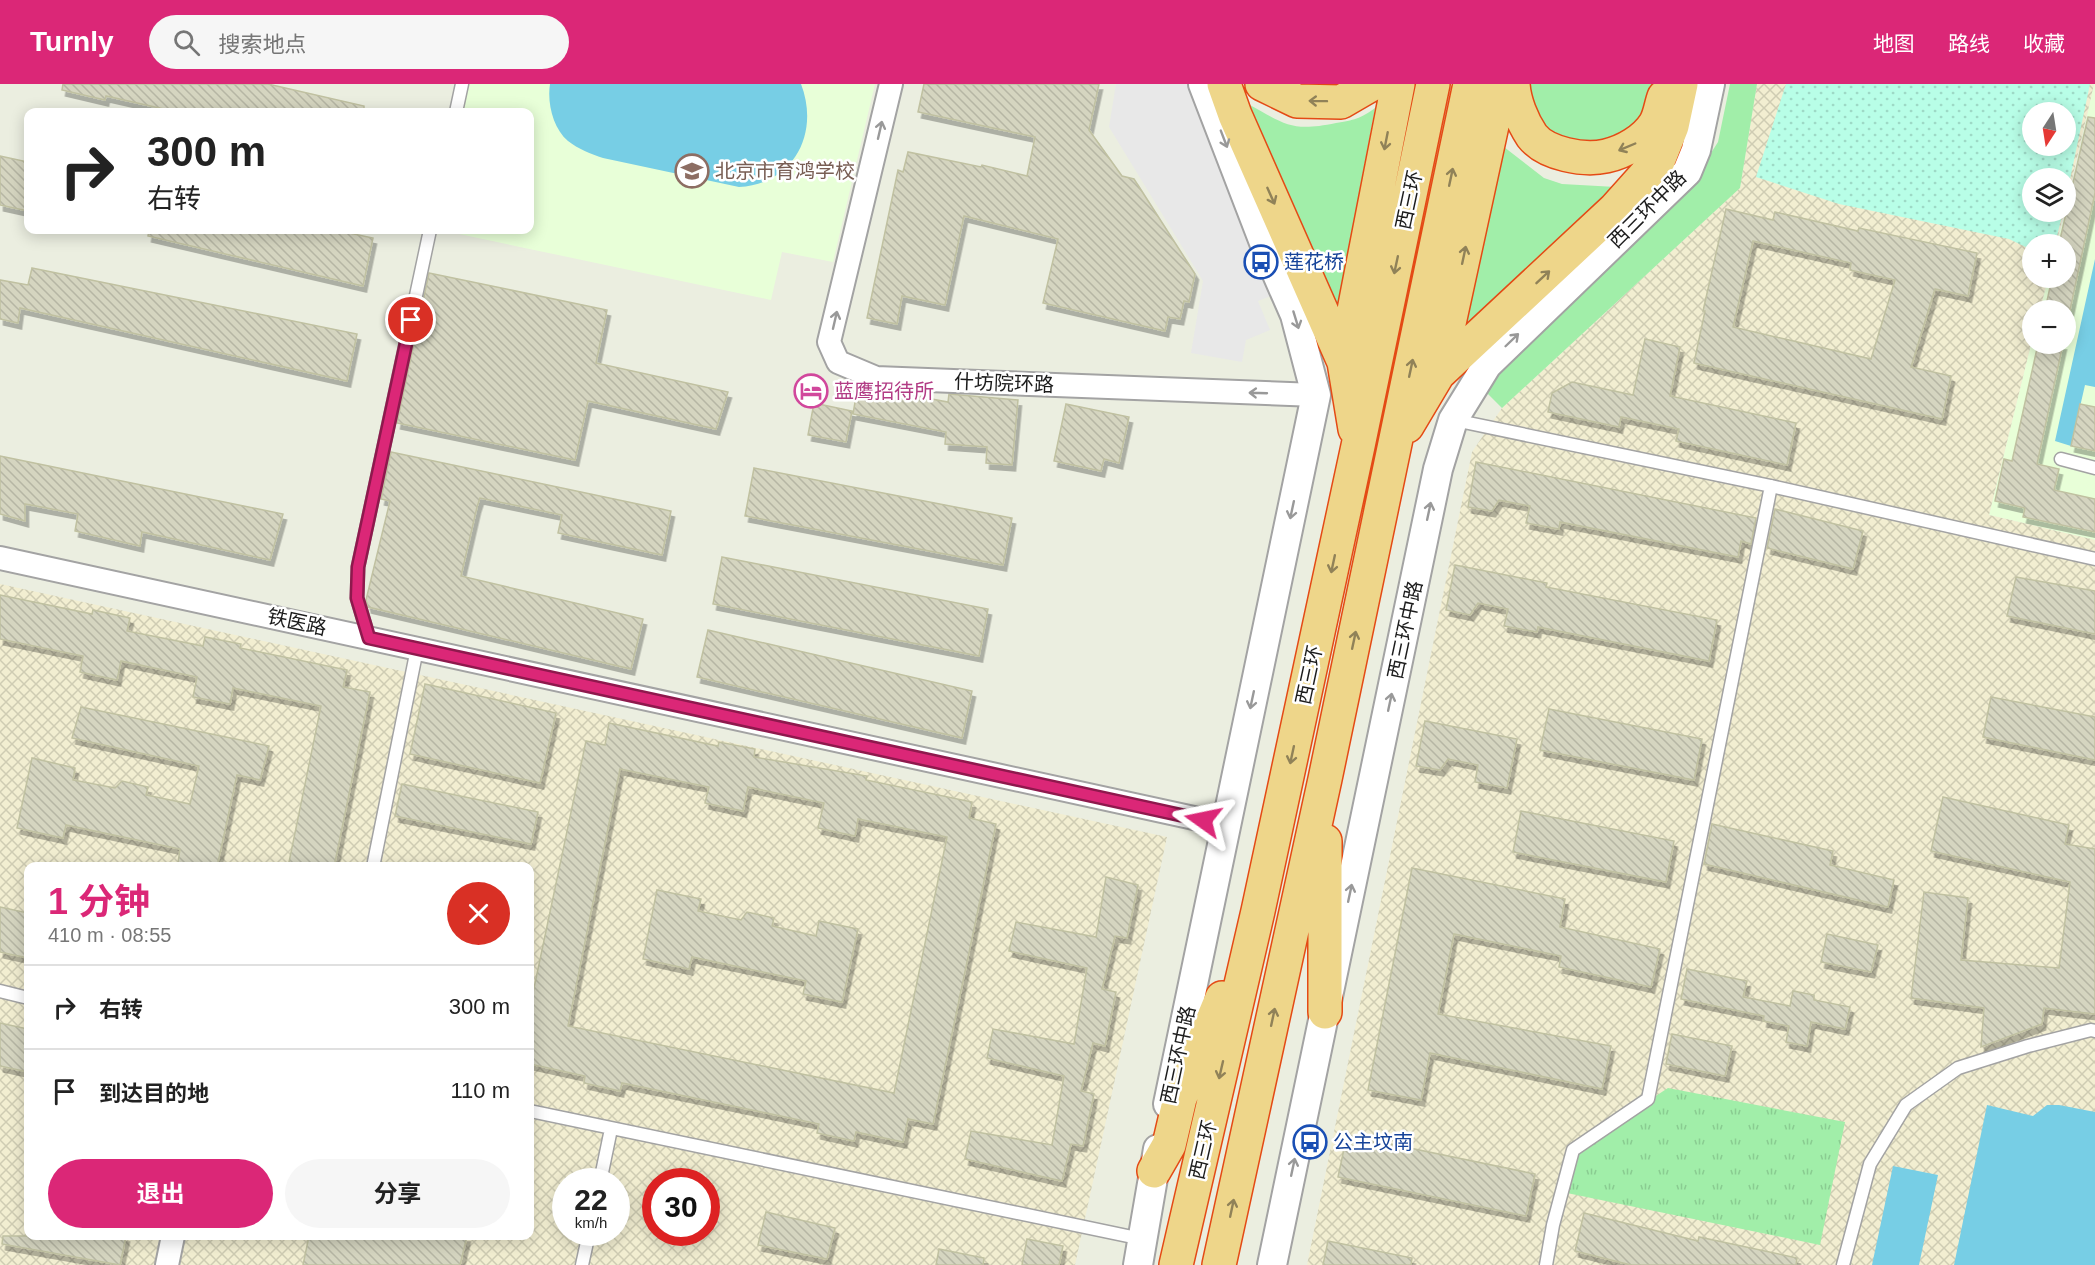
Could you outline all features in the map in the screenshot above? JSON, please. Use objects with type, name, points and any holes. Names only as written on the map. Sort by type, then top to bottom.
[{"type":"highway","points":[[1224,84],[1235,115],[1344,362],[1358,446]]},
{"type":"highway","points":[[1262,84],[1297,101],[1341,102],[1372,84]]},
{"type":"highway","points":[[1344,362],[1398,84]]},
{"type":"highway","name":"西三环","points":[[1176,1265],[1258,911],[1433,84]]},
{"type":"highway","name":"西三环","points":[[1219,1265],[1325,779],[1470,84]]},
{"type":"highway","points":[[1438,374],[1501,84]]},
{"type":"highway","points":[[1513,84],[1514,100],[1533,136],[1551,150],[1570,156],[1605,156],[1636,144],[1655,123],[1668,84]]},
{"type":"highway","points":[[1395,446],[1438,374],[1615,209],[1658,160],[1672,126],[1681,84]]},
{"type":"highway","points":[[1325,779],[1325,1012]]},
{"type":"highway","points":[[1154,1171],[1168,1145],[1180,1098],[1258,911]]},
{"type":"street","name":"什坊院环路","points":[[891,84],[829,342],[838,362],[876,378],[1316,395]]},
{"type":"street","name":"西三环中路","points":[[1140,1252],[1154,1171],[1316,395],[1295,315],[1270,258],[1203,84]]},
{"type":"street","name":"西三环中路","points":[[1272,1265],[1438,469],[1453,420],[1486,365],[1687,172],[1696,150],[1710,84]]},
{"type":"street","name":"铁医路","points":[[0,558],[1226,825]]},
{"type":"street","points":[[167,1265],[172,1240]]},
{"type":"lane","points":[[457,108],[462,84]]},
{"type":"lane","points":[[369,638],[357,598],[358,567],[429,234]]},
{"type":"lane","points":[[1453,420],[1771,486],[2095,559]]},
{"type":"lane","points":[[2061,459],[2095,468]]},
{"type":"lane","points":[[1546,1265],[1553,1225],[1573,1150],[1648,1099],[1771,486]]},
{"type":"lane","points":[[374,862],[417,649]]},
{"type":"lane","points":[[0,991],[24,997]]},
{"type":"lane","points":[[1843,1265],[1870,1164],[1906,1105],[1958,1068],[2028,1046],[2091,1030],[2095,1031]]},
{"type":"lane","points":[[534,1112],[1140,1252]]},
{"type":"lane","points":[[603,1168],[611,1130]]},
{"type":"lane","points":[[582,1265],[586,1246]]},
{"type":"shaded area","name":"北京市育鸿学校","points":[[469,84],[875,84],[833,262],[782,252],[771,300],[459,234],[534,234],[534,108],[464,108]]},
{"type":"shaded area","points":[[550,84],[801,84],[806,102],[807,120],[798,153],[788,166],[775,177],[758,184],[739,187],[603,158],[580,149],[568,141],[558,129],[550,107]]},
{"type":"shaded area","points":[[1116,84],[1188,84],[1273,295],[1258,301],[1270,330],[1246,340],[1242,362],[1191,353],[1203,281],[1109,127]]},
{"type":"shaded area","points":[[1757,84],[2094,84],[2075,168],[2022,168],[2022,222],[2062,222],[2058,234],[2022,234],[2022,288],[2046,288],[2042,300],[2022,300],[2022,354],[2029,354],[1989,515],[2095,540],[2095,1265],[1307,1265],[1472,452],[1502,408],[1740,188]]},
{"type":"shaded area","points":[[1786,84],[2090,84],[2076,150],[2076,102],[2022,102],[2022,156],[2075,156],[2072,168],[2022,168],[2022,222],[2060,222],[2058,234],[2022,234],[2022,245],[2009,239],[1839,204],[1756,177]]},
{"type":"shaded area","points":[[2095,84],[2095,540],[1989,515],[2029,354],[2076,354],[2076,300],[2042,300],[2046,288],[2076,288],[2076,234],[2059,234],[2063,222],[2076,222],[2076,168]]},
{"type":"shaded area","points":[[2095,259],[2095,387],[2085,385],[2071,446],[2055,441],[2074,354],[2076,354]]},
{"type":"shaded area","points":[[0,584],[1167,837],[1075,1265],[0,1265]]},
{"type":"shaded area","points":[[1987,1105],[2033,1116],[2047,1105],[2095,1112],[2095,1265],[1954,1265]]},
{"type":"shaded area","points":[[1893,1166],[1938,1175],[1919,1265],[1872,1265]]},
{"type":"green space","points":[[1523,84],[1656,84],[1640,128],[1601,145],[1551,138]]},
{"type":"green space","points":[[1730,84],[1757,84],[1740,188],[1502,408],[1487,393],[1490,378],[1695,178],[1718,142]]},
{"type":"green space","points":[[1248,104],[1281,122],[1309,127],[1352,120],[1375,108],[1338,308]]},
{"type":"green space","points":[[1504,147],[1544,178],[1562,184],[1616,187],[1464,333],[1500,149]]},
{"type":"green space","points":[[1668,1088],[1845,1122],[1820,1245],[1562,1192],[1573,1150]]},
{"type":"building","points":[[63,84],[268,84],[364,106],[364,108],[159,108],[106,96],[105,100],[62,90]]},
{"type":"building","points":[[924,84],[1099,84],[1089,130],[1122,176],[1134,179],[1195,274],[1189,302],[1184,301],[1180,319],[1168,317],[1165,331],[1043,303],[1058,239],[964,216],[945,305],[902,296],[897,324],[867,318],[898,170],[903,172],[908,152],[981,167],[982,165],[1027,176],[1035,137],[918,112]]},
{"type":"building","points":[[2088,117],[2095,118],[2095,193],[2076,282],[2076,234],[2061,234],[2064,222],[2076,222],[2076,170]]},
{"type":"building","points":[[0,156],[24,161],[24,210],[0,205]]},
{"type":"building","points":[[1726,209],[1773,220],[1775,212],[1858,231],[1859,228],[1977,253],[1968,296],[1935,289],[1911,367],[1951,376],[1942,419],[1694,363],[1705,311],[1703,311]],"holes":[[[1753,241],[1851,263],[1850,270],[1895,280],[1871,359],[1733,327]]]},
{"type":"building","points":[[148,234],[354,234],[373,238],[363,286],[148,236]]},
{"type":"building","points":[[32,268],[357,334],[347,381],[20,308],[18,323],[0,319],[0,280],[28,285]]},
{"type":"building","points":[[429,273],[607,310],[596,363],[728,392],[716,429],[588,401],[575,460],[397,423]]},
{"type":"building","points":[[2050,288],[2075,288],[2072,300],[2047,300]]},
{"type":"building","points":[[1645,339],[1680,347],[1670,396],[1796,423],[1787,465],[1676,441],[1679,429],[1621,417],[1619,427],[1548,412],[1552,393],[1572,382],[1633,395]]},
{"type":"building","points":[[2036,354],[2061,354],[2037,464],[2059,469],[2054,490],[2095,499],[2095,532],[2023,517],[2025,508],[1995,501],[2004,459],[2012,461]]},
{"type":"building","points":[[858,385],[875,391],[894,392],[948,402],[949,394],[1018,400],[1012,465],[986,463],[987,447],[945,444],[946,432],[853,414]]},
{"type":"building","points":[[814,403],[852,411],[846,442],[808,435]]},
{"type":"building","points":[[1066,404],[1129,417],[1119,463],[1104,459],[1101,471],[1054,461]]},
{"type":"building","points":[[2080,404],[2095,407],[2095,451],[2071,446]]},
{"type":"building","points":[[391,452],[671,511],[662,555],[558,533],[562,515],[480,498],[477,507],[461,576],[643,619],[631,669],[368,607],[366,600],[390,501],[381,499]]},
{"type":"building","points":[[0,456],[283,514],[270,560],[142,532],[140,546],[75,531],[78,514],[25,504],[25,521],[0,514]]},
{"type":"building","points":[[1476,462],[1756,518],[1751,544],[1741,541],[1738,557],[1560,522],[1559,529],[1526,523],[1530,506],[1499,500],[1492,511],[1468,507]]},
{"type":"building","points":[[754,468],[1012,518],[1003,565],[745,516]]},
{"type":"building","points":[[1775,509],[1863,531],[1853,569],[1767,548]]},
{"type":"building","points":[[722,557],[988,609],[979,656],[713,604]]},
{"type":"building","points":[[1455,565],[1547,583],[1546,587],[1717,620],[1709,661],[1538,627],[1537,632],[1504,626],[1508,609],[1478,603],[1470,615],[1446,610]]},
{"type":"building","points":[[2016,577],[2095,591],[2095,634],[2007,616]]},
{"type":"building","points":[[0,595],[92,614],[93,610],[130,618],[127,631],[203,646],[205,637],[241,644],[240,648],[347,670],[343,687],[370,692],[335,862],[289,862],[321,706],[233,688],[230,704],[193,697],[197,677],[121,661],[117,680],[80,672],[83,656],[0,639]]},
{"type":"building","points":[[708,630],[972,691],[962,738],[697,677]]},
{"type":"building","points":[[425,684],[556,713],[540,783],[410,754]]},
{"type":"building","points":[[1991,697],[2095,717],[2095,760],[1983,737]]},
{"type":"building","points":[[81,707],[269,746],[260,780],[237,775],[218,862],[178,862],[180,849],[66,825],[63,838],[17,828],[32,758],[75,768],[73,780],[115,788],[122,781],[148,787],[146,795],[190,804],[199,766],[72,738]]},
{"type":"building","points":[[1549,709],[1702,739],[1694,780],[1540,750]]},
{"type":"building","points":[[1425,721],[1517,739],[1507,788],[1475,782],[1478,765],[1448,759],[1440,770],[1416,766]]},
{"type":"building","points":[[609,723],[718,746],[719,742],[755,749],[754,757],[867,776],[866,780],[972,802],[969,818],[996,824],[933,1124],[908,1119],[903,1142],[856,1132],[854,1141],[817,1133],[819,1124],[622,1083],[620,1091],[584,1083],[585,1076],[534,1065],[534,988],[586,741],[605,745]],"holes":[[[620,769],[709,787],[705,803],[743,811],[748,787],[824,803],[818,828],[855,836],[858,819],[947,837],[894,1093],[568,1026]]]},
{"type":"building","points":[[402,784],[538,812],[531,844],[395,816]]},
{"type":"building","points":[[1943,797],[2069,825],[2065,844],[2095,849],[2095,1014],[2044,1008],[2042,1024],[1981,1047],[1984,1008],[1911,998],[1924,892],[1968,898],[1961,960],[2059,968],[2070,882],[1931,851]]},
{"type":"building","points":[[1521,811],[1674,841],[1666,882],[1513,852]]},
{"type":"building","points":[[1712,824],[1833,851],[1830,865],[1894,880],[1888,907],[1704,864]]},
{"type":"building","points":[[1412,868],[1565,899],[1560,927],[1660,949],[1651,987],[1559,967],[1561,956],[1454,934],[1438,1014],[1611,1046],[1602,1089],[1430,1053],[1421,1100],[1368,1090]]},
{"type":"building","points":[[1106,877],[1138,885],[1127,938],[1115,936],[1102,989],[1116,992],[1105,1046],[1093,1043],[1081,1091],[1094,1094],[1083,1146],[1071,1144],[1062,1181],[965,1159],[971,1131],[1052,1145],[1064,1076],[987,1058],[993,1029],[1074,1044],[1087,968],[1009,951],[1016,922],[1096,937]]},
{"type":"building","points":[[657,890],[701,899],[698,911],[741,920],[747,912],[774,918],[772,926],[816,936],[819,921],[858,929],[842,1002],[803,994],[806,981],[692,957],[689,969],[643,959]]},
{"type":"building","points":[[0,907],[24,912],[24,957],[0,952]]},
{"type":"building","points":[[1827,934],[1878,945],[1871,972],[1821,962]]},
{"type":"building","points":[[1687,969],[1747,981],[1743,997],[1790,1006],[1793,991],[1814,995],[1814,1000],[1850,1007],[1845,1029],[1811,1022],[1807,1046],[1786,1042],[1789,1026],[1763,1021],[1764,1016],[1681,999]]},
{"type":"building","points":[[0,1023],[24,1028],[24,1071],[0,1066]]},
{"type":"building","points":[[1672,1034],[1732,1046],[1725,1076],[1666,1064]]},
{"type":"building","points":[[1347,1135],[1535,1174],[1526,1216],[1338,1177]]},
{"type":"building","points":[[766,1212],[835,1228],[827,1259],[758,1245]]},
{"type":"building","points":[[1584,1213],[1698,1241],[1699,1237],[1797,1258],[1796,1265],[1631,1265],[1575,1251]]},
{"type":"building","points":[[3,1236],[24,1236],[24,1240],[125,1240],[120,1265],[2,1244]]},
{"type":"building","points":[[1027,1239],[1063,1246],[1059,1265],[1022,1265]]},
{"type":"building","points":[[308,1240],[466,1240],[460,1265],[303,1265]]},
{"type":"building","points":[[1328,1241],[1412,1258],[1411,1265],[1323,1265]]},
{"type":"building","points":[[939,1249],[984,1258],[983,1265],[936,1265]]},
{"type":"place","name":"北京市育鸿学校","points":[[692,171]]},
{"type":"place","name":"莲花桥","points":[[1261,262]]},
{"type":"place","name":"蓝鹰招待所","points":[[811,391]]},
{"type":"place","name":"公主坟南","points":[[1310,1142]]},
{"type":"route","points":[[411,320],[358,567],[357,598],[369,638],[1203,820]]}]
